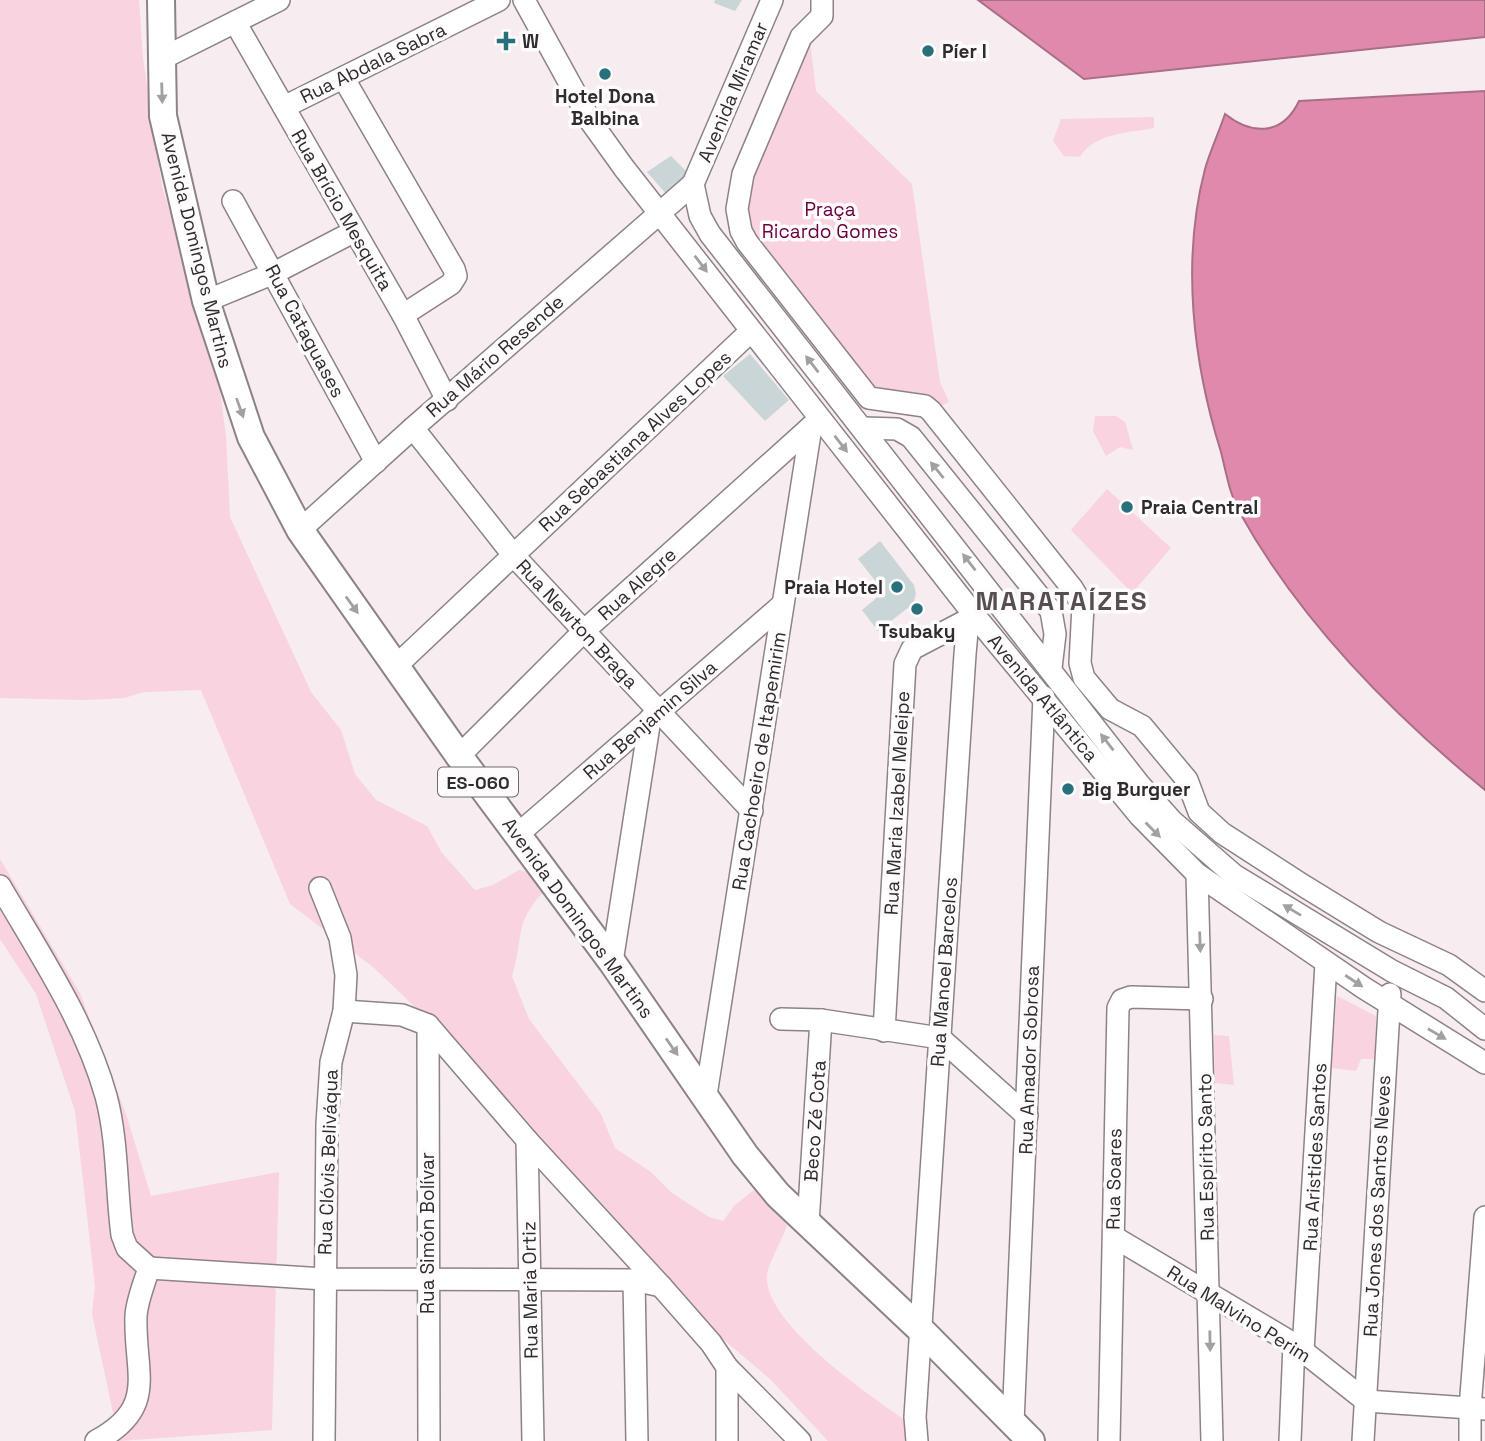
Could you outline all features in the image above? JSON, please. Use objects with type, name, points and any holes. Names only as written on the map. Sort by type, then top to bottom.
[{"type":"main road","name":"Avenida Domingos Martins","points":[[161,0],[163,116],[206,301],[251,437],[300,530],[459,756],[612,962],[746,1155],[778,1195],[922,1331],[1022,1432]]},
{"type":"street","name":"Rua Abdala Sabra","points":[[284,107],[499,0]]},
{"type":"street","name":"Avenida Atlântica","points":[[524,0],[591,122],[751,331],[816,423],[1140,816],[1198,874],[1326,963],[1485,1063]]},
{"type":"street","name":"Avenida Miramar","points":[[693,184],[772,0]]},
{"type":"street","points":[[822,0],[822,16],[800,37],[743,174],[737,209],[747,242],[865,394],[874,400],[928,408],[1063,578],[1083,606],[1080,663],[1083,678],[1110,709],[1142,726],[1187,780],[1199,812],[1222,833],[1304,886],[1380,932],[1449,965],[1485,991]]},
{"type":"street","points":[[161,59],[273,2]]},
{"type":"street","name":"Rua Brício Mesquita","points":[[235,22],[403,315],[447,400]]},
{"type":"street","points":[[344,79],[456,276],[451,284],[403,315]]},
{"type":"street","name":"Avenida Atlântica","points":[[693,184],[700,216],[710,234],[1172,821],[1234,875],[1392,971],[1446,998],[1485,1029]]},
{"type":"street","name":"Rua Mário Resende","points":[[300,530],[412,428],[693,184]]},
{"type":"street","name":"Rua Cataguases","points":[[233,201],[376,462]]},
{"type":"street","points":[[206,301],[274,273],[353,232]]},
{"type":"street","name":"Rua Sebastiana Alves Lopes","points":[[396,666],[751,331]]},
{"type":"street","name":"Rua Cachoeiro de Itapemirim","points":[[706,1096],[782,605],[816,423]]},
{"type":"street","name":"Rua Alegre","points":[[459,756],[585,630],[816,423]]},
{"type":"street","name":"Rua Newton Braga","points":[[412,428],[514,556],[585,630],[655,715],[752,811]]},
{"type":"street","points":[[864,428],[897,429],[911,437],[1051,611],[1055,634],[1051,668]]},
{"type":"street","name":"Rua Benjamin Silva","points":[[517,835],[782,605]]},
{"type":"street","name":"Rua Maria Izabel Meleipe","points":[[884,1031],[905,664],[912,649],[975,616]]},
{"type":"street","name":"Rua Manoel Barcelos","points":[[917,1441],[915,1417],[967,632],[975,616]]},
{"type":"street","name":"Rua Amador Sobrosa","points":[[1022,1432],[1027,1116],[1044,697]]},
{"type":"street","points":[[612,962],[655,715]]},
{"type":"street","name":"Rua Espírito Santo","points":[[1198,874],[1212,1441]]},
{"type":"street","points":[[0,886],[49,969],[106,1095],[115,1143],[122,1234],[127,1248],[149,1269],[324,1279],[634,1280],[661,1286]]},
{"type":"street","name":"Rua Clóvis Beliváqua","points":[[320,888],[340,938],[346,975],[344,1011],[331,1062],[324,1279],[324,1441]]},
{"type":"street","name":"Rua Aristides Santos","points":[[1290,1441],[1326,963]]},
{"type":"street","name":"Rua Jones dos Santos Neves","points":[[1363,1441],[1392,971]]},
{"type":"street","name":"Rua Soares","points":[[1109,1441],[1116,1027],[1119,1003],[1131,997],[1202,999]]},
{"type":"street","points":[[344,1011],[402,1015],[428,1025],[527,1140],[661,1286],[727,1367],[800,1441]]},
{"type":"street","points":[[781,1019],[821,1020],[940,1038],[1027,1116]]},
{"type":"street","name":"Beco Zé Cota","points":[[808,1223],[821,1020]]},
{"type":"street","name":"Rua Simón Bolívar","points":[[428,1025],[426,1279],[429,1441]]},
{"type":"street","name":"Rua Maria Ortiz","points":[[527,1140],[533,1441]]},
{"type":"street","points":[[1470,1441],[1477,1409],[1485,1217]]},
{"type":"street","name":"Rua Malvino Perim","points":[[1114,1237],[1209,1297],[1298,1348],[1366,1401]]},
{"type":"street","points":[[96,1441],[119,1429],[136,1403],[141,1373],[136,1312],[149,1269]]},
{"type":"street","points":[[634,1280],[637,1441]]},
{"type":"street","points":[[727,1367],[727,1441]]},
{"type":"street","points":[[1366,1401],[1477,1409]]},
{"type":"green space","points":[[0,0],[139,0],[143,58],[162,186],[217,370],[226,436],[230,517],[311,692],[341,730],[355,774],[376,800],[427,826],[442,853],[475,890],[493,885],[519,870],[536,874],[543,892],[523,923],[512,976],[529,1019],[601,1114],[615,1148],[651,1172],[672,1193],[709,1217],[723,1221],[735,1205],[754,1190],[774,1208],[787,1225],[767,1275],[770,1294],[799,1335],[821,1356],[905,1420],[909,1441],[828,1441],[771,1380],[697,1317],[566,1172],[507,1100],[435,1026],[373,967],[290,904],[201,690],[144,692],[124,698],[85,700],[0,698]]},
{"type":"green space","name":"Praça Ricardo Gomes","points":[[810,41],[816,91],[912,184],[940,382],[949,402],[931,411],[866,403],[731,215]]},
{"type":"green space","points":[[1154,117],[1154,128],[1103,139],[1086,149],[1080,157],[1064,156],[1053,141],[1061,119]]},
{"type":"green space","points":[[1095,416],[1116,416],[1125,422],[1133,450],[1120,447],[1106,456],[1093,431]]},
{"type":"green space","points":[[1107,489],[1171,548],[1132,593],[1071,530]]},
{"type":"green space","points":[[0,859],[80,993],[127,1117],[151,1196],[279,1172],[272,1430],[119,1441],[92,1314],[95,1286],[75,1111],[36,994],[0,939]]},
{"type":"green space","points":[[1337,996],[1376,1016],[1375,1059],[1361,1059],[1356,1071],[1331,1068]]},
{"type":"green space","points":[[1214,1035],[1229,1036],[1234,1085],[1215,1083]]},
{"type":"shaded area","points":[[978,0],[1485,0],[1485,37],[1084,79]]},
{"type":"shaded area","points":[[1485,91],[1485,790],[1382,697],[1319,628],[1290,591],[1240,513],[1229,484],[1203,383],[1197,348],[1192,276],[1198,204],[1207,162],[1225,114],[1256,129],[1276,126],[1285,120],[1299,101]]},
{"type":"building","points":[[715,0],[742,0],[735,11],[714,3]]},
{"type":"building","points":[[671,156],[691,176],[668,196],[647,172]]},
{"type":"building","points":[[750,354],[789,400],[765,421],[723,376]]},
{"type":"building","name":"Praia Hotel","points":[[880,541],[914,585],[916,594],[913,604],[878,631],[862,610],[884,592],[858,559]]},
{"type":"place","name":"W","points":[[506,41]]},
{"type":"place","name":"Píer I","points":[[928,51]]},
{"type":"place","name":"Hotel Dona Balbina","points":[[605,74]]},
{"type":"place","name":"Praia Central","points":[[1127,507]]},
{"type":"place","name":"Praia Hotel","points":[[897,587]]},
{"type":"place","name":"Tsubaky","points":[[917,609]]},
{"type":"place","name":"Big Burguer","points":[[1068,789]]},
{"type":"district","name":"MARATAÍZES","points":[[1062,601]]}]
